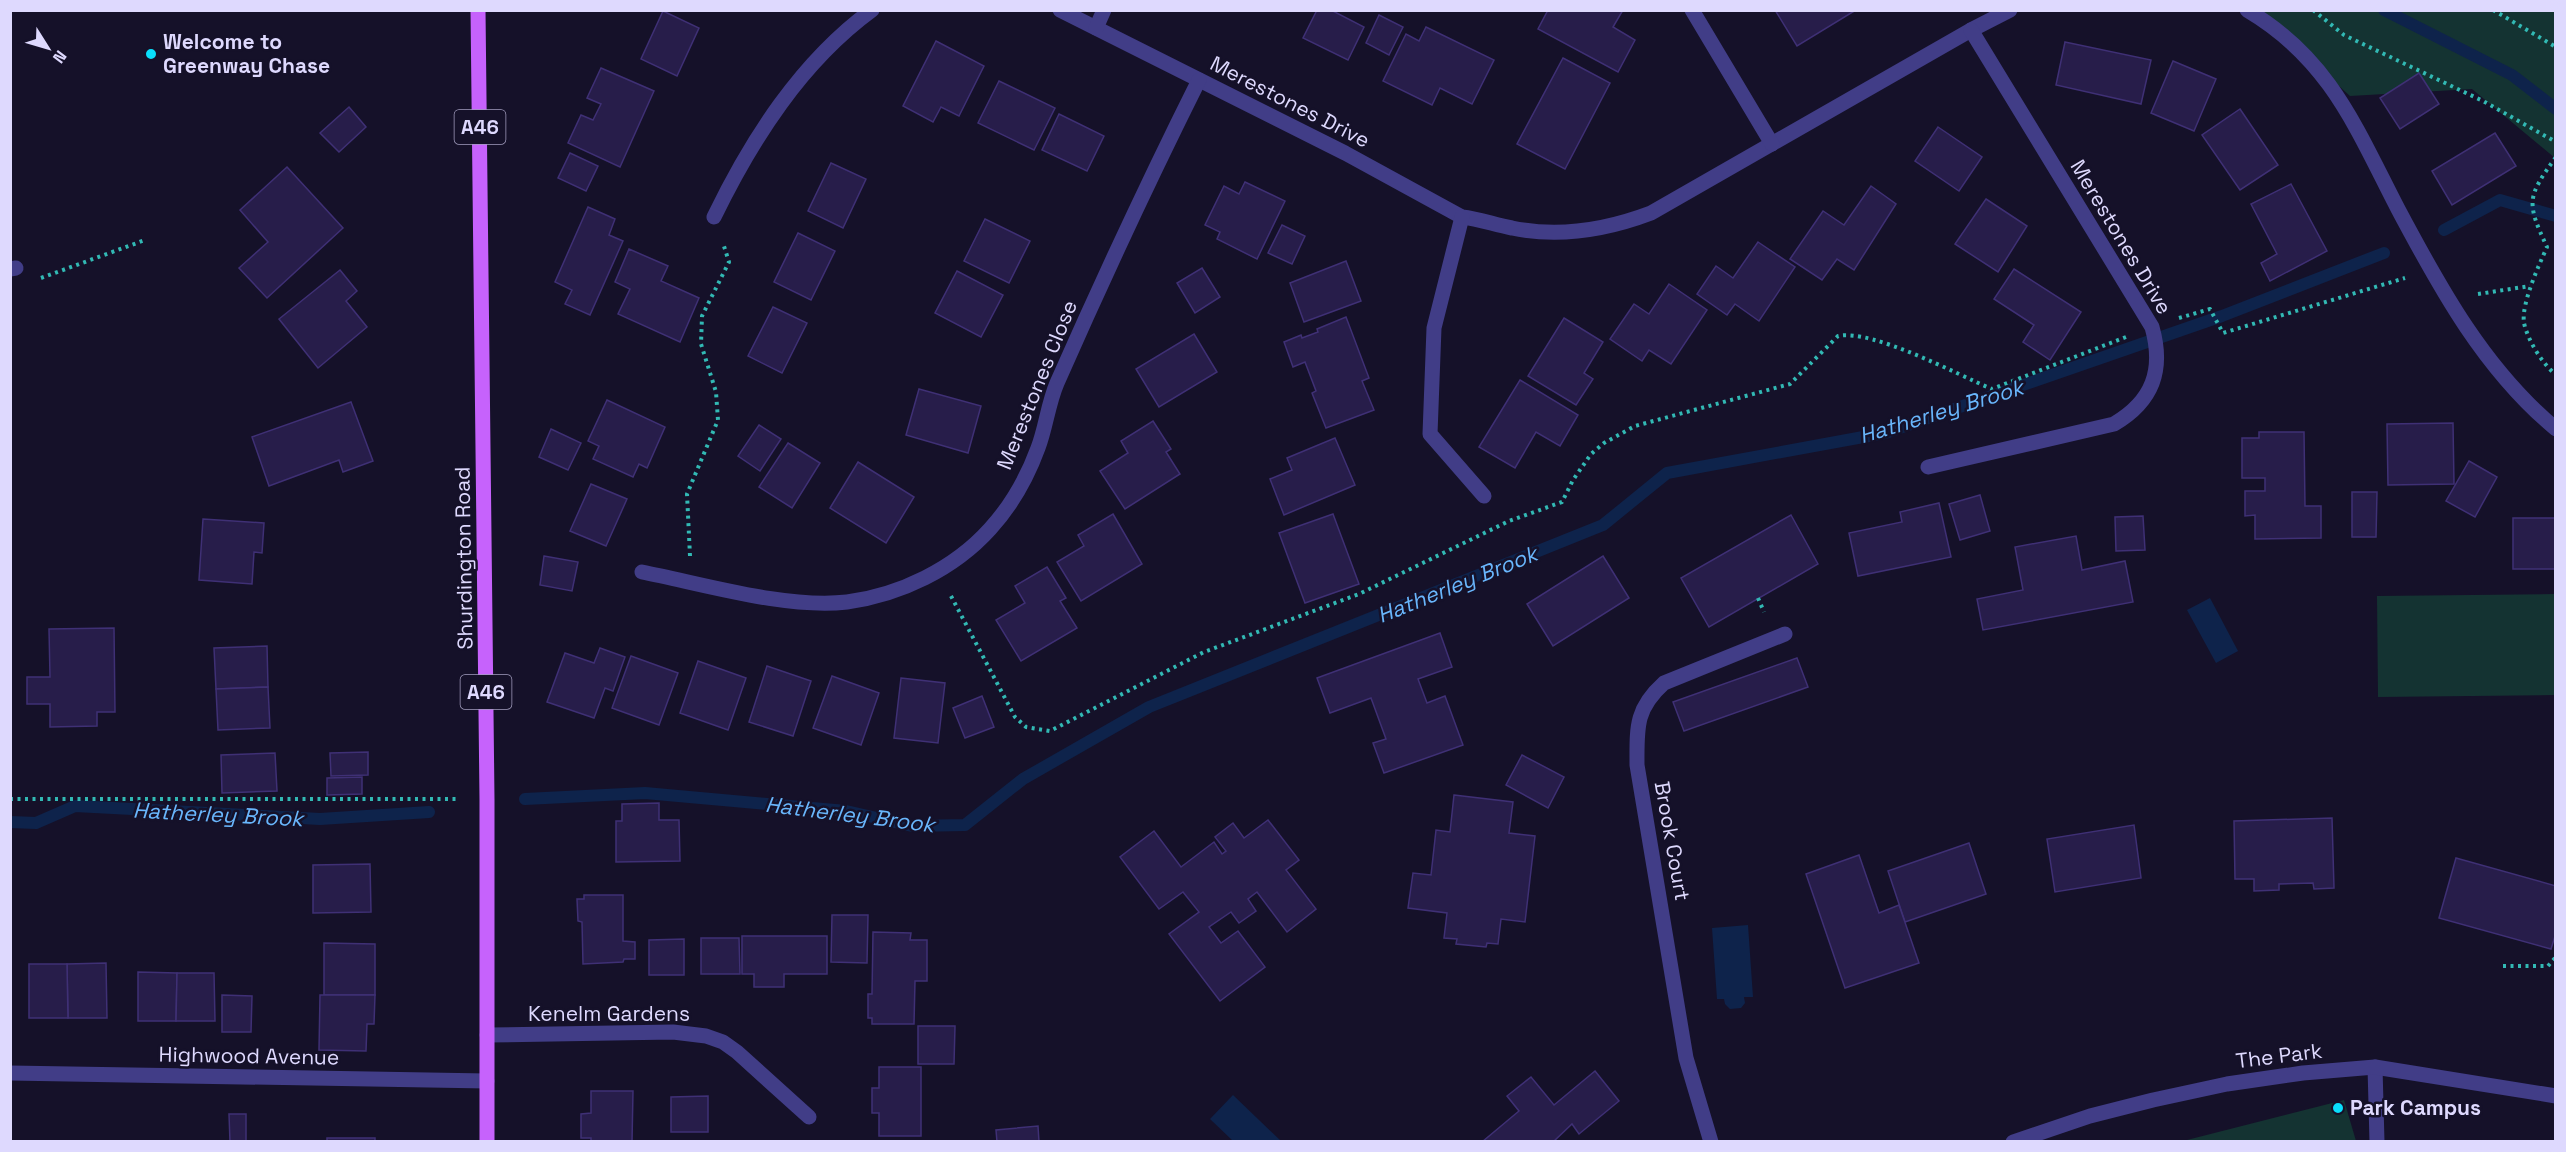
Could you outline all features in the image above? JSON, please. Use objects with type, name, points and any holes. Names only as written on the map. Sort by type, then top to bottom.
[{"type":"main road","name":"Shurdington Road","points":[[478,10],[487,799],[487,1142]]},
{"type":"street","points":[[714,217],[738,171],[777,109],[829,47],[849,27],[872,10]]},
{"type":"street","name":"Merestones Drive","points":[[1060,10],[1346,153],[1462,218],[1539,232],[1568,233],[1596,230],[1652,213],[1971,30],[2010,10]]},
{"type":"street","points":[[1096,28],[1104,10]]},
{"type":"street","points":[[1692,10],[1772,144]]},
{"type":"street","points":[[2247,10],[2275,28],[2323,74],[2342,102],[2431,270],[2474,340],[2504,379],[2556,429]]},
{"type":"street","name":"Merestones Drive","points":[[1928,467],[2114,424],[2130,414],[2148,392],[2158,365],[2158,346],[2153,328],[1971,30]]},
{"type":"street","name":"Merestones Close","points":[[642,572],[783,600],[815,603],[847,602],[878,596],[909,585],[938,571],[965,552],[989,530],[1026,477],[1039,447],[1052,394],[1061,373],[1130,218],[1199,80]]},
{"type":"street","points":[[1462,218],[1434,328],[1430,434],[1484,496]]},
{"type":"street","name":"Brook Court","points":[[1711,1142],[1686,1058],[1637,765],[1637,729],[1648,697],[1664,682],[1785,634]]},
{"type":"street","name":"Kenelm Gardens","points":[[488,1035],[681,1032],[706,1036],[737,1052],[809,1117]]},
{"type":"street","points":[[2375,1067],[2377,1142]]},
{"type":"street","name":"The Park","points":[[2013,1142],[2090,1116],[2206,1088],[2303,1073],[2375,1067],[2556,1096]]},
{"type":"street","name":"Highwood Avenue","points":[[10,1073],[488,1081]]},
{"type":"path","points":[[2313,10],[2344,35],[2483,101],[2556,142]]},
{"type":"path","points":[[2493,10],[2556,47]]},
{"type":"path","points":[[2556,157],[2534,186],[2531,205],[2535,221],[2547,247],[2530,286],[2524,322],[2542,363],[2556,375]]},
{"type":"path","points":[[691,582],[687,494],[718,420],[716,392],[701,344],[702,316],[729,262],[714,217]]},
{"type":"path","points":[[33,281],[145,240]]},
{"type":"path","points":[[938,571],[1015,717],[1026,727],[1050,731],[1204,652],[1359,594],[1509,521],[1562,502],[1573,480],[1591,454],[1604,442],[1635,426],[1790,384],[1838,336],[1884,343],[1992,389],[2153,328],[2210,309],[2223,333],[2431,270]]},
{"type":"path","points":[[2448,299],[2530,286]]},
{"type":"path","points":[[10,799],[487,799]]},
{"type":"path","points":[[2503,966],[2548,966],[2556,957]]},
{"type":"green space","points":[[2247,11],[2555,11],[2555,158],[2472,89],[2350,96],[2275,28]]},
{"type":"green space","points":[[2555,594],[2555,695],[2378,697],[2377,596]]},
{"type":"green space","points":[[2344,1100],[2356,1141],[2183,1141]]},
{"type":"water","points":[[2210,598],[2238,651],[2216,663],[2187,610]]},
{"type":"water","points":[[1748,925],[1753,997],[1744,997],[1745,1003],[1741,1008],[1730,1009],[1724,999],[1717,999],[1712,928]]},
{"type":"water","points":[[1233,1095],[1281,1141],[1233,1141],[1210,1119]]},
{"type":"building","points":[[1317,10],[1331,10],[1364,27],[1348,60],[1303,38]]},
{"type":"building","points":[[1548,10],[1623,10],[1613,27],[1635,40],[1618,72],[1538,29]]},
{"type":"building","points":[[1775,10],[1856,10],[1797,46]]},
{"type":"building","points":[[663,11],[699,28],[677,76],[641,59]]},
{"type":"building","points":[[1379,15],[1403,27],[1389,55],[1366,43]]},
{"type":"building","points":[[1426,27],[1494,60],[1472,104],[1440,88],[1432,105],[1383,81],[1406,34],[1419,41]]},
{"type":"building","points":[[936,41],[984,66],[959,116],[941,107],[933,122],[903,106]]},
{"type":"building","points":[[2065,42],[2151,60],[2141,104],[2056,85]]},
{"type":"building","points":[[1563,58],[1610,83],[1565,169],[1517,144]]},
{"type":"building","points":[[2173,61],[2216,79],[2194,131],[2151,113]]},
{"type":"building","points":[[601,68],[654,91],[620,167],[568,143],[581,115],[593,120],[601,104],[587,98]]},
{"type":"building","points":[[2419,73],[2439,104],[2400,129],[2380,98]]},
{"type":"building","points":[[999,81],[1055,108],[1034,150],[978,123]]},
{"type":"building","points":[[349,107],[366,127],[339,152],[320,133]]},
{"type":"building","points":[[2240,109],[2278,165],[2240,190],[2202,135]]},
{"type":"building","points":[[1059,114],[1104,136],[1087,171],[1042,150]]},
{"type":"building","points":[[1938,127],[1982,157],[1959,191],[1915,161]]},
{"type":"building","points":[[2495,133],[2516,166],[2452,205],[2432,171]]},
{"type":"building","points":[[570,153],[598,166],[586,191],[558,178]]},
{"type":"building","points":[[831,163],[866,179],[843,228],[808,211]]},
{"type":"building","points":[[287,167],[343,228],[267,298],[239,268],[268,242],[240,210]]},
{"type":"building","points":[[1245,182],[1285,201],[1257,259],[1217,239],[1220,232],[1205,225],[1224,186],[1239,194]]},
{"type":"building","points":[[2291,184],[2327,251],[2270,281],[2261,263],[2277,254],[2251,204]]},
{"type":"building","points":[[1871,186],[1896,204],[1854,270],[1837,259],[1822,280],[1790,259],[1823,211],[1844,225]]},
{"type":"building","points":[[1986,199],[2027,226],[1998,272],[1955,244]]},
{"type":"building","points":[[588,207],[615,219],[609,235],[623,241],[590,315],[565,304],[572,290],[555,282]]},
{"type":"building","points":[[985,219],[1030,241],[1009,283],[964,261]]},
{"type":"building","points":[[1282,225],[1305,236],[1292,264],[1268,253]]},
{"type":"building","points":[[798,233],[835,251],[811,300],[774,282]]},
{"type":"building","points":[[1758,242],[1795,267],[1759,321],[1735,304],[1727,315],[1697,294],[1716,266],[1733,278]]},
{"type":"building","points":[[629,249],[668,266],[661,281],[699,298],[680,342],[618,314],[630,289],[615,282]]},
{"type":"building","points":[[1346,261],[1361,301],[1304,322],[1290,283]]},
{"type":"building","points":[[1202,268],[1220,297],[1195,313],[1177,283]]},
{"type":"building","points":[[2014,269],[2081,312],[2050,360],[2023,342],[2034,325],[1994,299]]},
{"type":"building","points":[[340,270],[357,291],[346,301],[367,327],[318,368],[279,319]]},
{"type":"building","points":[[957,271],[1003,295],[981,337],[935,313]]},
{"type":"building","points":[[1669,284],[1707,310],[1671,364],[1649,350],[1642,361],[1610,339],[1634,304],[1649,314]]},
{"type":"building","points":[[773,307],[807,323],[782,373],[748,356]]},
{"type":"building","points":[[1346,317],[1369,378],[1362,381],[1374,410],[1326,428],[1312,393],[1316,391],[1305,362],[1293,367],[1284,342],[1301,335],[1302,338],[1318,332],[1317,329]]},
{"type":"building","points":[[1564,318],[1603,342],[1584,373],[1593,379],[1576,405],[1528,376]]},
{"type":"building","points":[[1194,334],[1217,372],[1159,407],[1136,369]]},
{"type":"building","points":[[1520,380],[1578,415],[1560,446],[1536,432],[1515,468],[1479,447]]},
{"type":"building","points":[[919,389],[981,406],[968,453],[906,435]]},
{"type":"building","points":[[607,400],[665,427],[647,468],[639,464],[633,477],[593,459],[599,446],[588,441]]},
{"type":"building","points":[[351,402],[373,461],[343,472],[339,460],[269,486],[252,437]]},
{"type":"building","points":[[1153,421],[1171,449],[1166,452],[1180,474],[1125,509],[1100,471],[1128,453],[1121,441]]},
{"type":"building","points":[[2453,423],[2454,484],[2388,485],[2387,424]]},
{"type":"building","points":[[759,425],[781,439],[760,471],[738,456]]},
{"type":"building","points":[[551,429],[581,443],[568,470],[539,457]]},
{"type":"building","points":[[2259,432],[2304,432],[2305,506],[2321,506],[2321,538],[2255,539],[2255,515],[2245,516],[2245,491],[2265,491],[2265,478],[2242,478],[2242,438],[2259,438]]},
{"type":"building","points":[[1335,438],[1355,485],[1284,515],[1270,479],[1292,470],[1287,458]]},
{"type":"building","points":[[788,443],[820,463],[792,508],[759,487]]},
{"type":"building","points":[[2469,461],[2497,477],[2475,517],[2446,501]]},
{"type":"building","points":[[858,462],[914,497],[886,543],[830,508]]},
{"type":"building","points":[[591,484],[627,499],[606,546],[570,531]]},
{"type":"building","points":[[2352,492],[2377,492],[2376,537],[2352,537]]},
{"type":"building","points":[[1980,495],[1990,531],[1960,540],[1949,504]]},
{"type":"building","points":[[1939,503],[1951,557],[1858,576],[1849,533],[1902,522],[1900,512]]},
{"type":"building","points":[[1113,514],[1142,564],[1081,601],[1057,562],[1084,546],[1078,535]]},
{"type":"building","points":[[1333,514],[1359,584],[1305,603],[1279,533]]},
{"type":"building","points":[[1791,515],[1818,564],[1709,627],[1681,578]]},
{"type":"building","points":[[2143,516],[2145,550],[2116,551],[2115,517]]},
{"type":"building","points":[[2513,518],[2556,518],[2556,569],[2513,569]]},
{"type":"building","points":[[203,519],[264,523],[262,553],[254,552],[252,584],[199,580]]},
{"type":"building","points":[[2076,536],[2082,570],[2125,561],[2133,602],[1983,630],[1977,599],[2023,590],[2015,547]]},
{"type":"building","points":[[544,556],[578,562],[572,591],[540,585]]},
{"type":"building","points":[[1603,556],[1629,598],[1553,646],[1527,604]]},
{"type":"building","points":[[1047,567],[1066,598],[1060,601],[1077,628],[1021,661],[996,620],[1025,603],[1015,586]]},
{"type":"building","points":[[114,628],[115,712],[97,712],[97,726],[50,727],[50,704],[27,704],[27,677],[50,677],[49,629]]},
{"type":"building","points":[[1440,633],[1452,667],[1418,679],[1427,703],[1445,696],[1463,745],[1384,773],[1373,743],[1386,739],[1371,698],[1330,713],[1317,678]]},
{"type":"building","points":[[267,646],[268,687],[216,689],[214,648]]},
{"type":"building","points":[[600,648],[625,657],[613,691],[605,688],[594,718],[547,702],[565,653],[594,663]]},
{"type":"building","points":[[631,656],[678,673],[659,725],[612,708]]},
{"type":"building","points":[[1797,658],[1808,687],[1684,731],[1673,702]]},
{"type":"building","points":[[698,661],[746,678],[728,730],[680,713]]},
{"type":"building","points":[[767,666],[811,681],[793,736],[749,722]]},
{"type":"building","points":[[832,676],[879,693],[861,745],[813,728]]},
{"type":"building","points":[[901,678],[945,683],[938,743],[894,738]]},
{"type":"building","points":[[268,687],[270,728],[218,730],[216,689]]},
{"type":"building","points":[[982,696],[994,727],[965,738],[953,708]]},
{"type":"building","points":[[368,752],[368,775],[331,776],[330,753]]},
{"type":"building","points":[[275,753],[277,791],[222,793],[221,755]]},
{"type":"building","points":[[1522,755],[1564,777],[1548,808],[1506,785]]},
{"type":"building","points":[[362,777],[362,794],[327,795],[327,778]]},
{"type":"building","points":[[1454,795],[1513,802],[1509,833],[1535,836],[1525,922],[1501,919],[1498,944],[1487,943],[1486,947],[1456,944],[1457,939],[1444,938],[1447,913],[1408,908],[1413,873],[1431,875],[1436,830],[1450,832]]},
{"type":"building","points":[[659,803],[659,820],[679,820],[680,861],[616,862],[616,821],[622,821],[622,804]]},
{"type":"building","points":[[2332,818],[2334,888],[2314,889],[2313,883],[2279,884],[2279,890],[2254,891],[2254,879],[2235,879],[2234,821]]},
{"type":"building","points":[[1268,820],[1299,860],[1286,870],[1316,909],[1287,932],[1257,892],[1248,899],[1256,911],[1239,923],[1231,912],[1209,927],[1221,943],[1238,931],[1265,967],[1220,1001],[1169,934],[1199,912],[1183,892],[1159,909],[1120,857],[1154,831],[1181,867],[1214,842],[1222,854],[1226,851],[1215,837],[1233,823],[1244,838]]},
{"type":"building","points":[[2134,825],[2141,878],[2055,892],[2047,839]]},
{"type":"building","points":[[1969,843],[1986,894],[1905,922],[1888,871]]},
{"type":"building","points":[[1859,855],[1879,913],[1899,905],[1919,963],[1845,988],[1806,874]]},
{"type":"building","points":[[2456,858],[2556,886],[2556,933],[2551,949],[2439,918]]},
{"type":"building","points":[[370,864],[371,912],[313,913],[313,865]]},
{"type":"building","points":[[584,895],[623,895],[623,941],[635,942],[635,959],[624,959],[623,962],[583,964],[582,922],[578,921],[577,899],[584,899]]},
{"type":"building","points":[[832,915],[868,915],[867,963],[831,962]]},
{"type":"building","points":[[873,932],[911,933],[910,940],[927,940],[927,981],[915,981],[914,1024],[872,1024],[872,1018],[868,1018],[868,994],[872,994]]},
{"type":"building","points":[[742,936],[827,936],[827,974],[784,974],[784,987],[754,987],[754,974],[742,974]]},
{"type":"building","points":[[701,938],[739,938],[740,974],[701,974]]},
{"type":"building","points":[[684,939],[684,975],[649,975],[649,940]]},
{"type":"building","points":[[324,943],[375,944],[375,995],[324,995]]},
{"type":"building","points":[[106,963],[107,1018],[68,1018],[67,964]]},
{"type":"building","points":[[29,964],[67,964],[68,1018],[29,1018]]},
{"type":"building","points":[[138,972],[177,973],[176,1021],[138,1021]]},
{"type":"building","points":[[177,973],[214,973],[215,1021],[176,1021]]},
{"type":"building","points":[[222,995],[252,996],[251,1032],[222,1032]]},
{"type":"building","points":[[320,995],[375,995],[374,1024],[367,1024],[366,1051],[319,1050]]},
{"type":"building","points":[[918,1026],[955,1026],[954,1064],[918,1064]]},
{"type":"building","points":[[879,1067],[921,1067],[921,1136],[879,1136],[879,1113],[872,1113],[872,1088],[879,1088]]},
{"type":"building","points":[[1595,1071],[1619,1101],[1579,1134],[1572,1124],[1553,1142],[1482,1142],[1519,1111],[1507,1096],[1531,1077],[1554,1105]]},
{"type":"building","points":[[591,1091],[633,1091],[632,1142],[591,1142],[591,1138],[581,1138],[581,1114],[591,1113]]},
{"type":"building","points":[[708,1096],[708,1132],[671,1132],[671,1097]]},
{"type":"building","points":[[229,1114],[246,1114],[246,1142],[230,1142]]},
{"type":"building","points":[[1038,1126],[1039,1142],[997,1142],[996,1130]]},
{"type":"building","points":[[327,1138],[375,1138],[375,1142],[327,1142]]},
{"type":"waterway","name":"Hatherley Brook","points":[[2384,10],[2512,75],[2556,109]]},
{"type":"waterway","name":"Hatherley Brook","points":[[2444,230],[2500,200],[2556,216]]},
{"type":"waterway","name":"Hatherley Brook","points":[[525,799],[645,793],[846,811],[912,826],[965,825],[1023,779],[1149,707],[1603,525],[1667,473],[1885,433],[2222,316],[2384,253]]},
{"type":"waterway","name":"Hatherley Brook","points":[[10,822],[36,823],[75,806],[320,819],[429,812]]},
{"type":"place","name":"Welcome to Greenway Chase","points":[[151,54]]},
{"type":"place","name":"Park Campus","points":[[2338,1108]]}]
